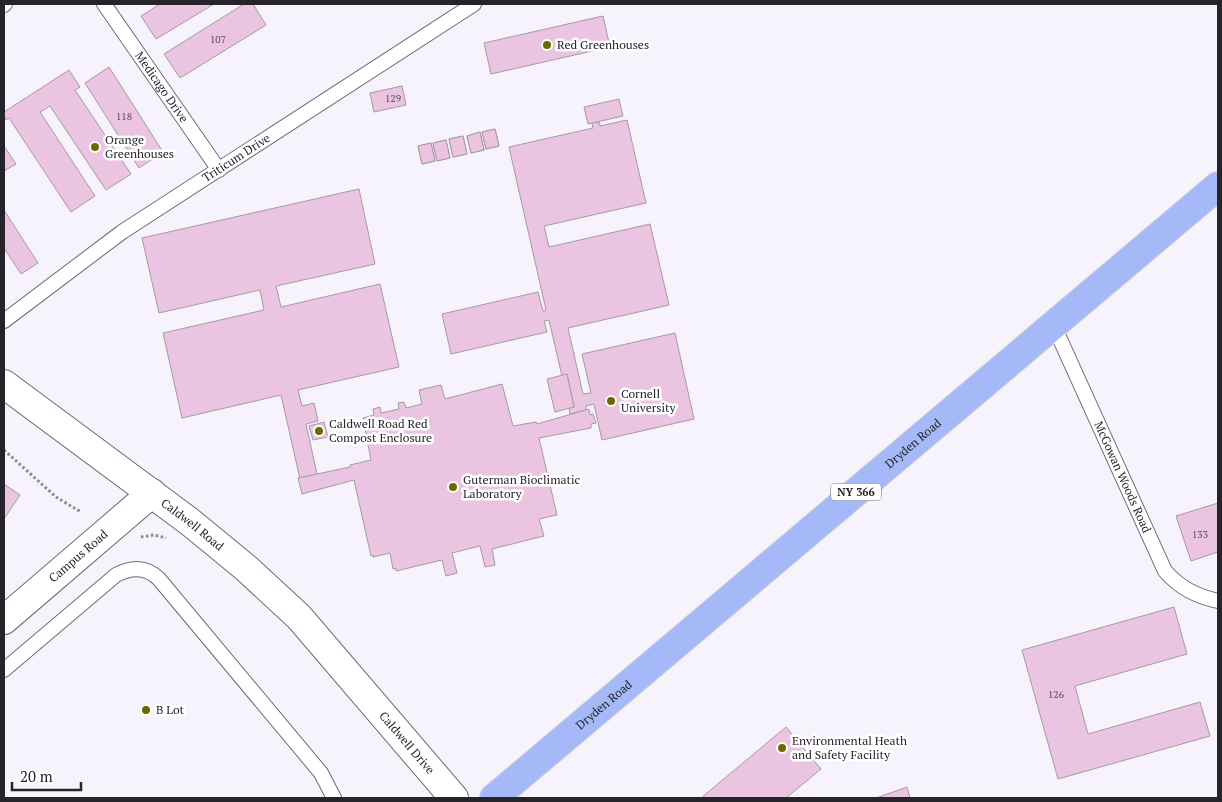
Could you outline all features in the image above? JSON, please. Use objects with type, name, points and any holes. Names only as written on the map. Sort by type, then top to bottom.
[{"type":"main road","name":"Dryden Road","points":[[494,798],[1218,186]]},
{"type":"street","name":"Caldwell Road","points":[[4,384],[152,493],[218,545],[298,617],[361,689]]},
{"type":"street","name":"Campus Road","points":[[4,620],[152,493]]},
{"type":"street","name":"Caldwell Drive","points":[[361,689],[454,798]]},
{"type":"lane","name":"Medicago Drive","points":[[104,4],[219,170]]},
{"type":"lane","name":"Triticum Drive","points":[[4,321],[122,232],[474,4]]},
{"type":"lane","name":"McGowan Woods Road","points":[[1054,326],[1164,570],[1175,582],[1189,592],[1218,601]]},
{"type":"lane","points":[[4,670],[116,574],[132,568],[148,571],[158,579],[321,773],[334,798]]},
{"type":"path","points":[[4,450],[56,497],[81,512]]},
{"type":"path","points":[[132,541],[154,535],[169,539]]},
{"type":"building","points":[[160,4],[214,4],[156,39],[141,16]]},
{"type":"building","points":[[244,4],[253,4],[266,25],[180,78],[164,54]]},
{"type":"building","name":"Red Greenhouses","points":[[603,16],[610,47],[491,74],[484,43]]},
{"type":"building","name":"Orange Greenhouses","points":[[109,67],[163,152],[139,168],[85,83]]},
{"type":"building","name":"Orange Greenhouses","points":[[69,70],[80,87],[75,90],[131,174],[106,190],[50,106],[40,112],[95,196],[71,212],[9,118],[6,120],[4,116],[4,112]]},
{"type":"building","points":[[402,86],[406,105],[374,112],[370,93]]},
{"type":"building","points":[[619,99],[623,116],[588,124],[584,107]]},
{"type":"building","points":[[627,120],[646,203],[544,226],[549,247],[650,224],[669,305],[568,328],[583,394],[591,393],[582,354],[675,333],[694,419],[602,440],[594,404],[586,406],[586,410],[570,414],[569,408],[574,407],[567,374],[562,376],[549,320],[544,321],[547,332],[451,354],[442,314],[538,292],[543,311],[546,310],[509,147],[593,128],[592,123],[599,122],[600,126]]},
{"type":"building","points":[[495,129],[499,146],[486,149],[482,132]]},
{"type":"building","points":[[495,129],[499,146],[486,149],[482,132]]},
{"type":"building","points":[[480,132],[484,150],[471,153],[467,136]]},
{"type":"building","points":[[480,132],[484,150],[471,153],[467,136]]},
{"type":"building","points":[[463,136],[467,154],[453,157],[449,139]]},
{"type":"building","points":[[463,136],[467,154],[453,157],[449,139]]},
{"type":"building","points":[[446,140],[450,158],[437,161],[433,143]]},
{"type":"building","points":[[446,140],[450,158],[437,161],[433,143]]},
{"type":"building","points":[[431,143],[435,161],[422,164],[418,146]]},
{"type":"building","points":[[431,143],[435,161],[422,164],[418,146]]},
{"type":"building","points":[[4,146],[16,164],[4,171]]},
{"type":"building","points":[[359,189],[375,264],[276,286],[281,307],[380,284],[399,367],[298,390],[302,406],[314,403],[318,421],[306,424],[317,474],[300,479],[281,395],[182,418],[163,333],[264,310],[260,290],[159,313],[142,238]]},
{"type":"building","points":[[4,210],[38,263],[21,274],[4,248]]},
{"type":"building","points":[[567,374],[574,407],[555,412],[547,379]]},
{"type":"building","name":"Guterman Bioclimatic Laboratory","points":[[502,384],[513,426],[536,422],[537,424],[589,409],[590,415],[593,414],[596,423],[591,424],[591,428],[539,438],[557,515],[539,519],[544,536],[492,549],[495,565],[485,567],[480,546],[452,553],[457,573],[446,576],[442,560],[396,571],[396,568],[393,569],[390,553],[371,556],[354,480],[302,494],[298,478],[350,467],[350,465],[371,460],[363,418],[374,415],[373,409],[380,407],[381,413],[399,409],[398,403],[404,402],[406,408],[422,404],[419,390],[441,385],[445,399]]},
{"type":"building","name":"Caldwell Road Red Compost Enclosure","points":[[324,422],[328,437],[313,440],[309,426]]},
{"type":"building","points":[[4,484],[20,495],[4,519]]},
{"type":"building","points":[[1218,503],[1218,552],[1191,561],[1176,516]]},
{"type":"building","points":[[1174,607],[1187,654],[1075,686],[1088,734],[1200,702],[1210,736],[1058,779],[1022,650]]},
{"type":"building","name":"Environmental Heath and Safety Facility","points":[[786,727],[821,769],[786,798],[701,798]]},
{"type":"building","points":[[907,787],[910,798],[876,798]]},
{"type":"place","name":"Red Greenhouses","points":[[547,45]]},
{"type":"place","name":"Orange Greenhouses","points":[[95,147]]},
{"type":"place","name":"Cornell University","points":[[611,401]]},
{"type":"place","name":"Caldwell Road Red Compost Enclosure","points":[[319,431]]},
{"type":"place","name":"Guterman Bioclimatic Laboratory","points":[[453,487]]},
{"type":"place","name":"B Lot","points":[[146,710]]},
{"type":"place","name":"Environmental Heath and Safety Facility","points":[[782,748]]}]
